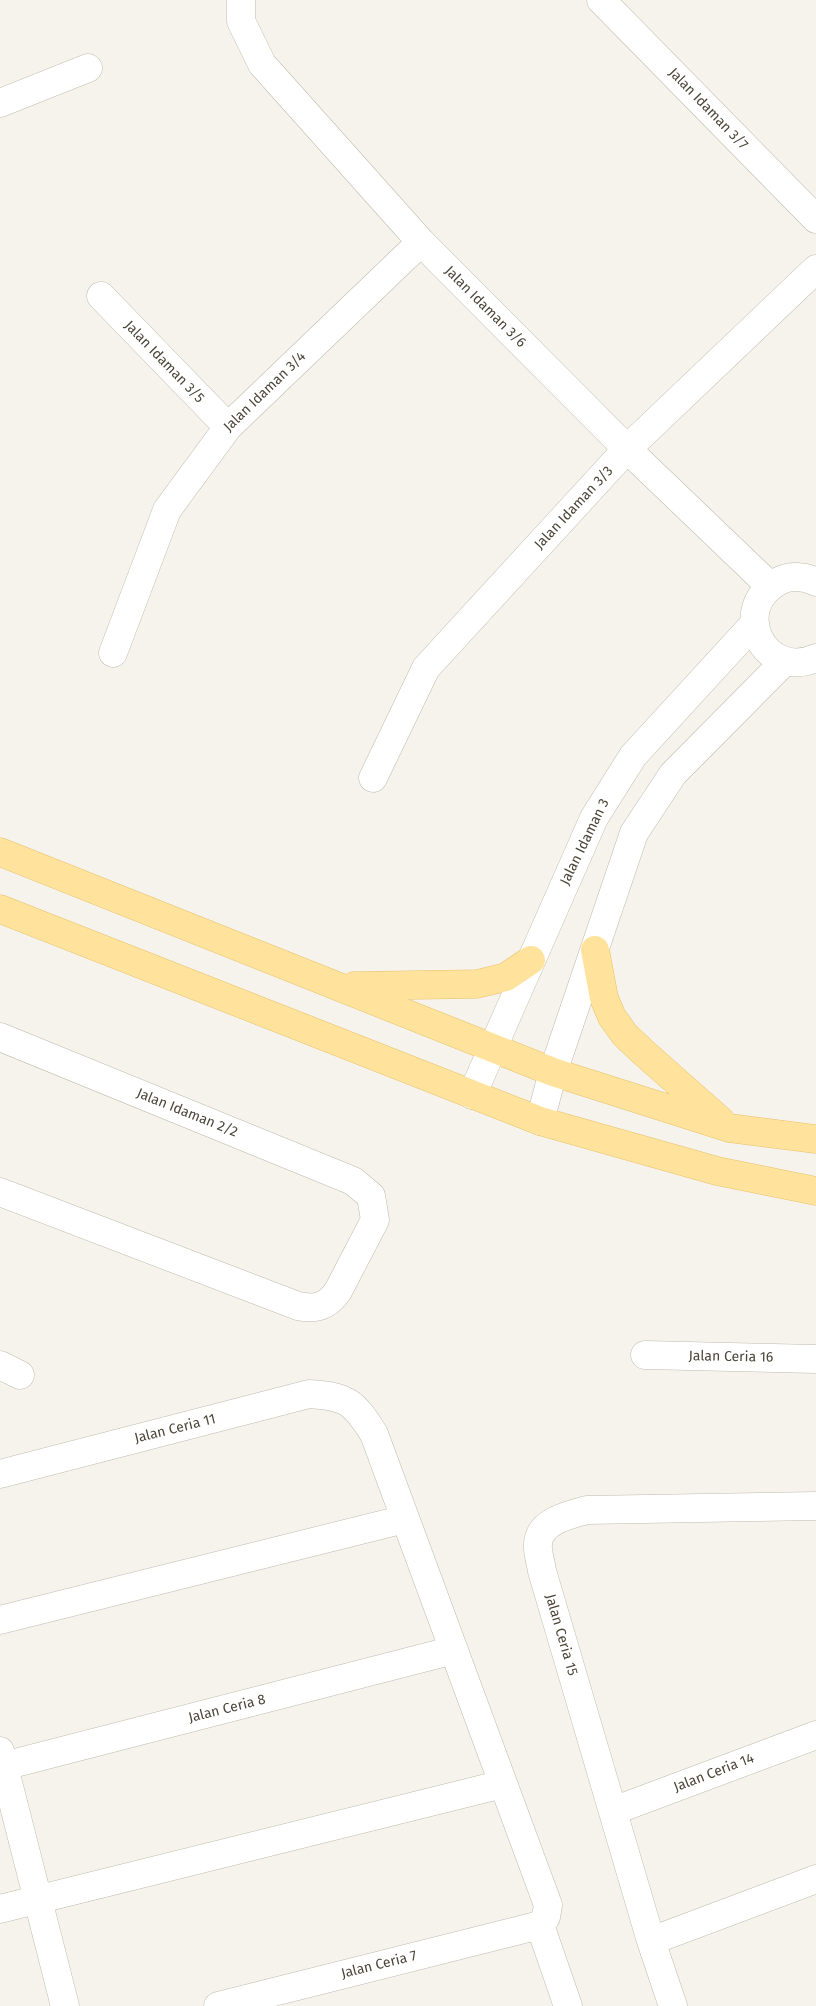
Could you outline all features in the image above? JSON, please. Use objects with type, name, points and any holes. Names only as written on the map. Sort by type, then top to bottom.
[{"type":"main road","points":[[0,852],[553,1072],[729,1128],[816,1140]]},
{"type":"main road","points":[[0,909],[540,1121],[717,1171],[816,1191]]},
{"type":"main road","points":[[595,950],[604,998],[612,1017],[625,1035],[729,1128]]},
{"type":"main road","points":[[340,986],[444,986],[477,984],[506,977],[531,960]]},
{"type":"street","name":"Jalan Idaman 3/6","points":[[241,0],[241,21],[262,64],[421,242],[627,449],[770,586]]},
{"type":"street","name":"Jalan Idaman 3/7","points":[[601,0],[816,219]]},
{"type":"street","points":[[0,103],[88,68]]},
{"type":"street","name":"Jalan Idaman 3/4","points":[[113,653],[167,510],[228,427],[421,242]]},
{"type":"street","name":"Jalan Idaman 3/3","points":[[373,778],[426,668],[627,449],[816,269]]},
{"type":"street","name":"Jalan Idaman 3/5","points":[[101,296],[228,427]]},
{"type":"street","points":[[816,582],[810,578],[795,576],[770,586],[757,603],[754,624],[757,636],[773,656],[797,663],[816,658]]},
{"type":"street","name":"Jalan Idaman 3","points":[[472,1095],[594,818],[633,756],[754,624]]},
{"type":"street","points":[[540,1121],[553,1072],[634,833],[673,774],[785,661]]},
{"type":"street","name":"Jalan Idaman 2/2","points":[[0,1036],[353,1181],[371,1196],[375,1220],[332,1300],[322,1306],[310,1308],[298,1306],[0,1192]]},
{"type":"street","name":"Jalan Ceria 16","points":[[645,1356],[816,1359]]},
{"type":"street","name":"Jalan Ceria 11","points":[[0,1474],[309,1394],[332,1396],[350,1402],[374,1434],[405,1519]]},
{"type":"street","name":"Jalan Ceria 15","points":[[673,2006],[651,1941],[542,1571],[538,1543],[543,1528],[563,1517],[587,1510],[816,1506]]},
{"type":"street","points":[[0,1620],[405,1519],[548,1905],[546,1917],[540,1925],[568,2006]]},
{"type":"street","name":"Jalan Ceria 8","points":[[1,1761],[454,1650]]},
{"type":"street","name":"Jalan Ceria 14","points":[[613,1811],[816,1735]]},
{"type":"street","points":[[1,1761],[65,2006]]},
{"type":"street","points":[[0,1909],[503,1784]]},
{"type":"street","points":[[651,1941],[816,1879]]},
{"type":"street","name":"Jalan Ceria 7","points":[[218,2006],[540,1925]]}]
